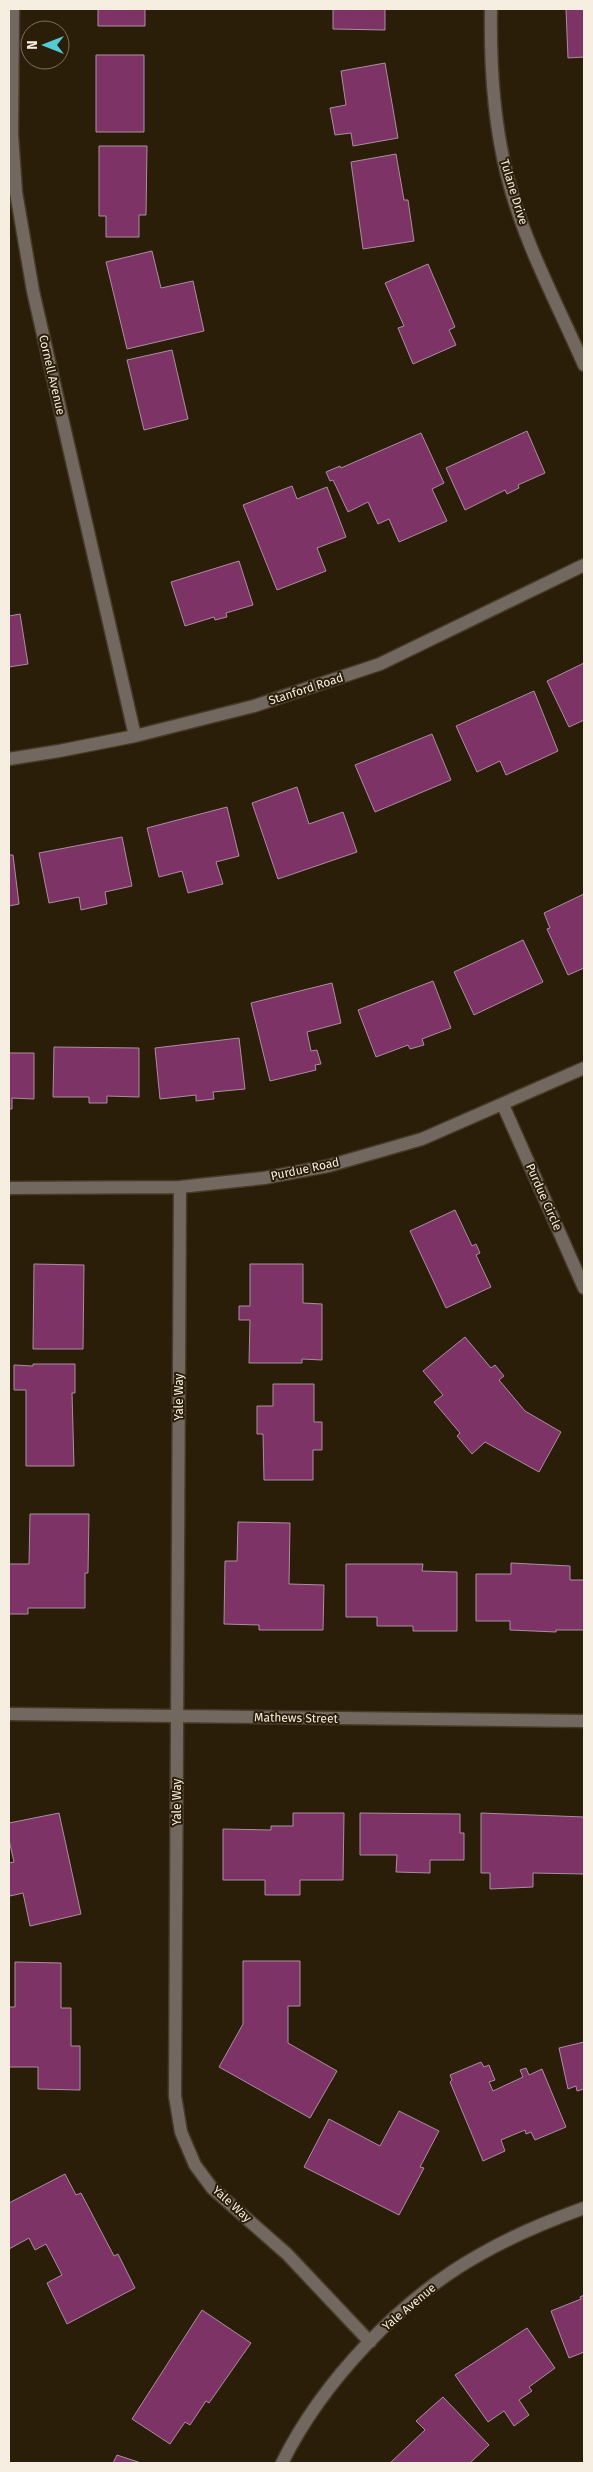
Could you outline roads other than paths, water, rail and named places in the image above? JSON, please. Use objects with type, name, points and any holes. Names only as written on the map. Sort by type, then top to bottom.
[{"type":"street","name":"Cornell Avenue","points":[[13,9],[13,144],[16,192],[32,291],[135,736]]},
{"type":"street","name":"Tulane Drive","points":[[491,9],[490,58],[494,113],[507,175],[520,218],[584,365]]},
{"type":"street","name":"Stanford Road","points":[[9,759],[59,752],[135,736],[254,706],[380,664],[584,565]]},
{"type":"street","name":"Purdue Road","points":[[9,1188],[180,1187],[264,1178],[328,1166],[422,1139],[584,1068]]},
{"type":"street","name":"Purdue Circle","points":[[503,1105],[584,1288]]},
{"type":"street","name":"Yale Way","points":[[180,1187],[175,2096],[181,2132],[195,2165],[212,2188],[287,2254],[370,2342]]},
{"type":"street","name":"Mathews Street","points":[[9,1714],[584,1721]]},
{"type":"street","name":"Yale Avenue","points":[[282,2463],[327,2391],[370,2342],[425,2292],[479,2255],[537,2225],[584,2208]]}]
